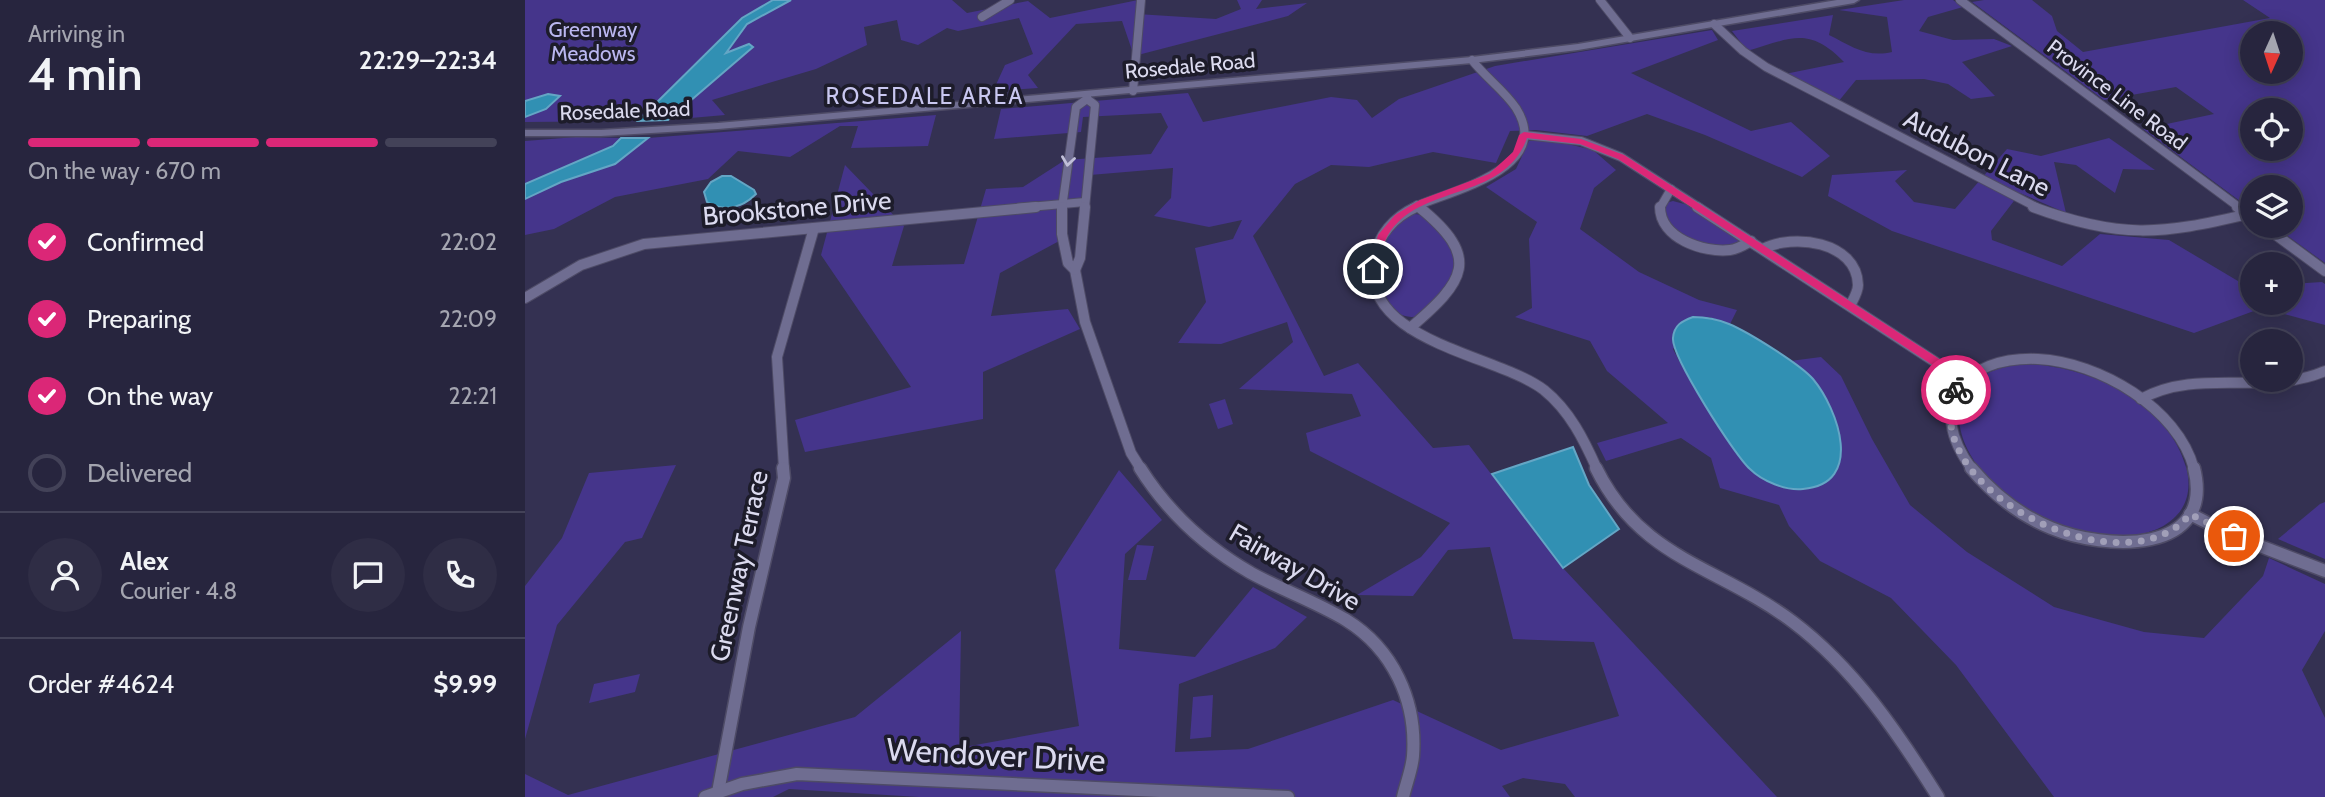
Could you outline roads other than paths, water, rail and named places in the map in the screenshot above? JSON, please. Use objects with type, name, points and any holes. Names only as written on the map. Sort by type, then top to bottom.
[{"type":"street","points":[[982,17],[1010,0]]},
{"type":"street","points":[[1133,91],[1140,0]]},
{"type":"street","points":[[1600,0],[1630,38]]},
{"type":"street","name":"Rosedale Road","points":[[525,132],[661,130],[1087,97],[1472,60],[1630,38],[1854,0]]},
{"type":"street","name":"Province Line Road","points":[[1960,0],[2240,208]]},
{"type":"street","name":"Audubon Lane","points":[[1714,24],[1743,51],[1766,67],[2047,212],[2100,228],[2155,232],[2187,229],[2240,217]]},
{"type":"street","points":[[1472,60],[1483,76],[1516,106],[1523,122],[1524,135],[1517,154],[1492,176],[1417,205],[1398,217],[1383,235],[1373,269],[1381,299],[1398,320],[1410,328],[1511,371],[1553,398],[1576,424],[1606,488],[1629,518],[1661,545],[1769,605],[1819,643],[1891,723],[1938,797]]},
{"type":"street","name":"Fairway Drive","points":[[1075,270],[1080,258],[1095,105],[1087,97],[1076,107],[1062,205],[1062,234],[1069,263],[1075,270],[1085,322],[1121,431],[1154,492],[1177,517],[1219,552],[1250,572],[1361,630],[1388,658],[1402,684],[1412,714],[1413,757],[1403,797]]},
{"type":"street","points":[[1524,135],[1569,139],[1597,146],[1621,157],[1963,380]]},
{"type":"street","points":[[1671,190],[1662,202],[1660,214],[1666,226],[1682,239],[1702,247],[1723,250],[1740,248],[1751,241]]},
{"type":"street","name":"Brookstone Drive","points":[[525,298],[571,269],[625,248],[659,242],[1085,202]]},
{"type":"street","points":[[1410,328],[1448,295],[1455,285],[1461,264],[1453,236],[1417,205]]},
{"type":"street","name":"Greenway Terrace","points":[[711,794],[783,488],[785,460],[777,393],[777,357],[814,228]]},
{"type":"street","points":[[2280,238],[2325,271]]},
{"type":"street","points":[[1763,249],[1777,241],[1794,239],[1815,243],[1836,253],[1857,276],[1857,291],[1850,306]]},
{"type":"street","points":[[2039,359],[2087,370],[2141,399],[2166,421],[2192,461],[2198,486],[2190,514],[2171,532],[2156,538],[2123,543],[2069,534],[2028,516],[1982,481],[1954,438],[1950,411],[1957,389],[1973,372],[1994,362],[2039,359]]},
{"type":"street","points":[[2141,399],[2184,384],[2276,384],[2296,382],[2325,372]]},
{"type":"street","points":[[2190,514],[2234,536],[2325,571]]},
{"type":"street","name":"Wendover Drive","points":[[711,794],[772,777],[797,774],[1288,797]]},
{"type":"water","points":[[773,0],[791,0],[747,24],[726,53],[749,44],[753,47],[668,120],[638,121],[742,18]]},
{"type":"water","points":[[548,94],[560,96],[546,109],[525,117],[525,101]]},
{"type":"water","points":[[621,138],[648,138],[615,164],[561,182],[525,199],[525,184],[613,146]]},
{"type":"water","points":[[722,176],[731,176],[756,194],[745,203],[727,208],[707,202],[704,192],[711,182]]},
{"type":"water","points":[[1693,317],[1725,322],[1738,328],[1786,357],[1813,379],[1831,408],[1841,443],[1840,460],[1834,474],[1822,484],[1803,489],[1782,487],[1761,477],[1742,460],[1705,405],[1675,348],[1675,330],[1682,322]]},
{"type":"water","points":[[1573,447],[1589,485],[1619,529],[1563,568],[1492,474]]},
{"type":"district","name":"ROSEDALE AREA","points":[[925,96]]},
{"type":"park label","name":"Greenway Meadows","points":[[593,42]]}]
